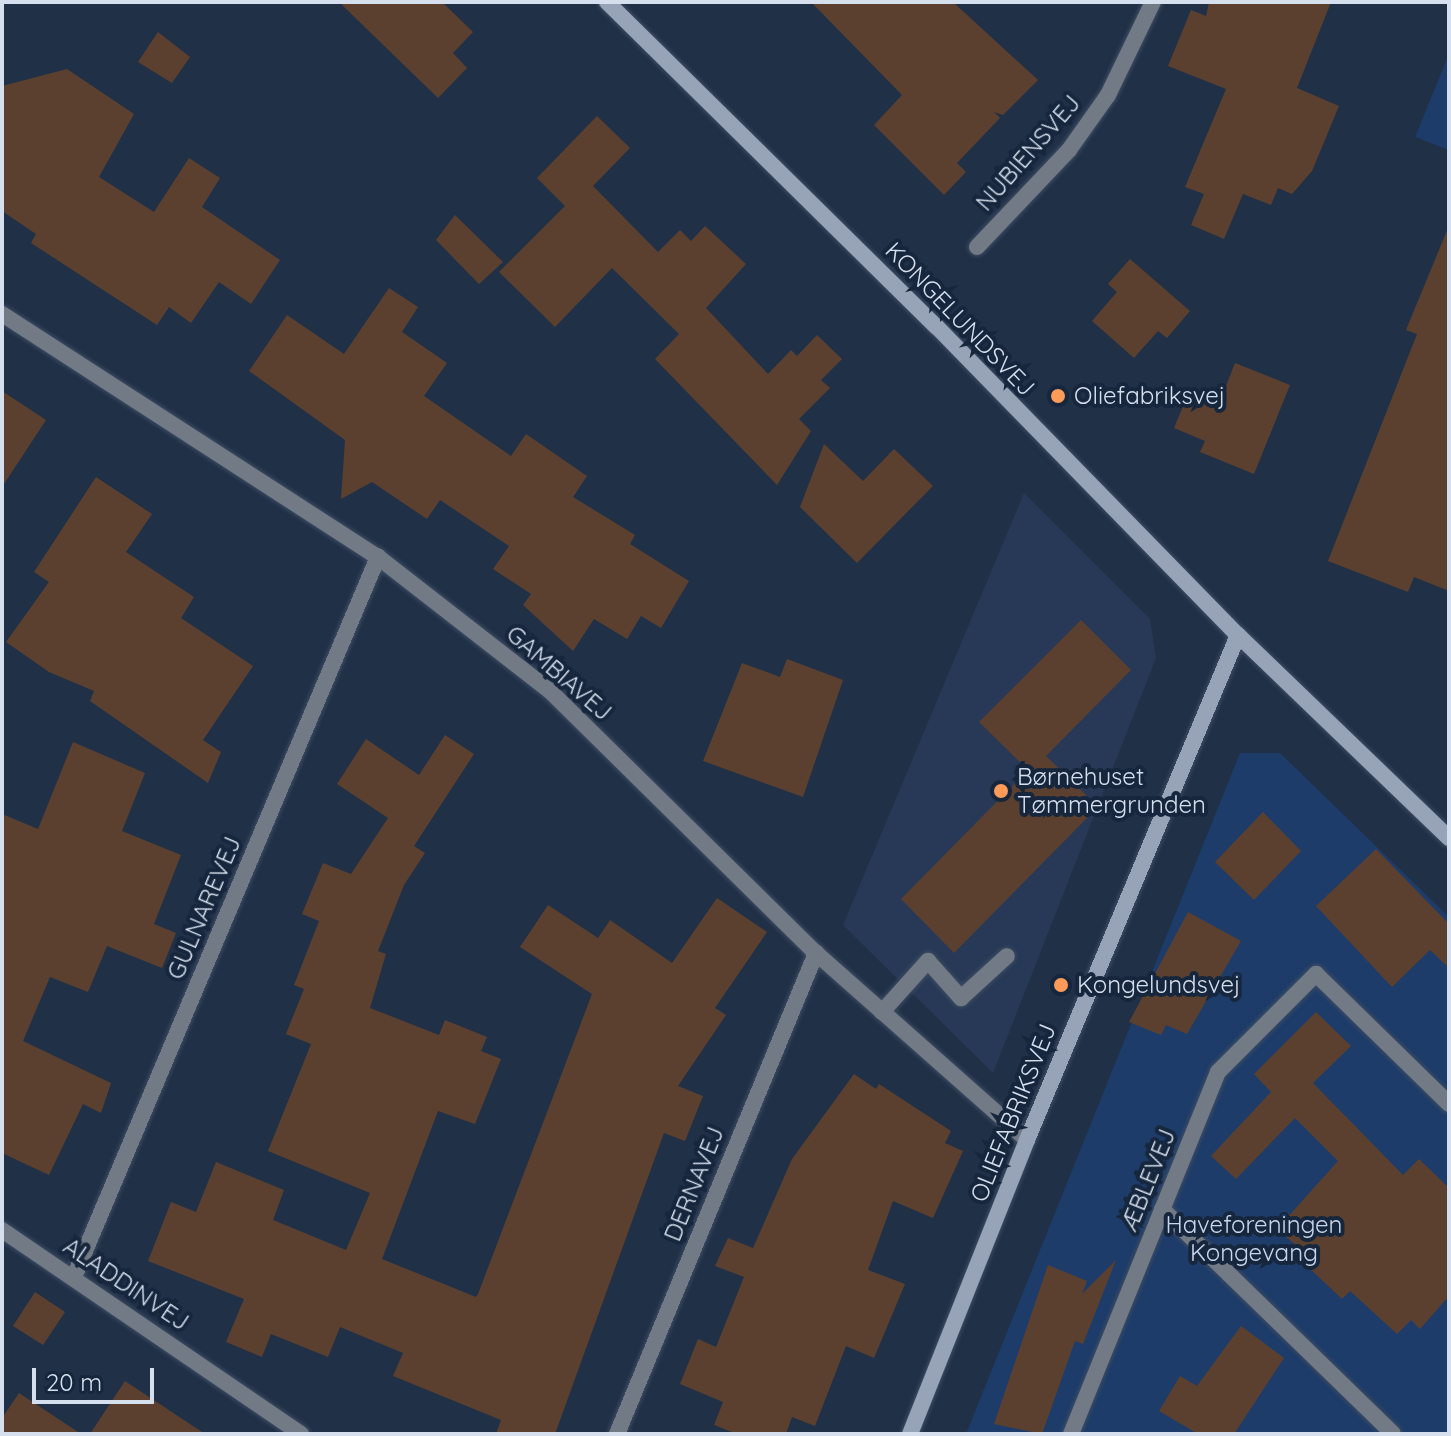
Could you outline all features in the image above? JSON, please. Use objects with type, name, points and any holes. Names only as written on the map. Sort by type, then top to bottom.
[{"type":"street","name":"KONGELUNDSVEJ","points":[[607,2],[936,326],[1238,635],[1449,838]]},
{"type":"street","name":"NUBIENSVEJ","points":[[977,247],[1077,139],[1108,95],[1153,2]]},
{"type":"street","name":"GAMBIAVEJ","points":[[2,314],[378,557],[550,691],[816,953],[1027,1140]]},
{"type":"street","name":"GULNAREVEJ","points":[[74,1277],[378,557]]},
{"type":"street","name":"OLIEFABRIKSVEJ","points":[[910,1434],[1027,1140],[1238,635]]},
{"type":"street","name":"DERNAVEJ","points":[[617,1434],[816,953]]},
{"type":"street","points":[[882,1012],[928,961],[961,998],[1007,956]]},
{"type":"street","name":"ÆBLEVEJ","points":[[1071,1434],[1218,1072],[1316,974],[1449,1104]]},
{"type":"street","points":[[1162,1209],[1393,1434]]},
{"type":"street","name":"ALADDINVEJ","points":[[2,1230],[301,1434]]},
{"type":"shaded area","name":"Børnehuset Tømmergrunden","points":[[1024,493],[1150,619],[1156,658],[993,1073],[843,925]]},
{"type":"green space","points":[[1449,54],[1449,150],[1415,137]]},
{"type":"green space","name":"Haveforeningen Kongevang","points":[[1240,753],[1280,753],[1449,917],[1449,1434],[966,1434]]},
{"type":"building","points":[[339,2],[442,2],[473,32],[453,53],[467,68],[438,98]]},
{"type":"building","points":[[811,2],[953,2],[1038,80],[1003,115],[994,112],[1000,118],[957,163],[966,172],[944,195],[874,125],[902,95]]},
{"type":"building","points":[[1209,2],[1331,2],[1297,88],[1339,106],[1312,171],[1292,194],[1278,188],[1271,205],[1243,194],[1224,239],[1191,225],[1204,194],[1185,187],[1226,89],[1168,66],[1191,10],[1206,16]]},
{"type":"building","points":[[158,32],[190,57],[172,83],[138,62]]},
{"type":"building","points":[[67,69],[134,114],[99,177],[154,212],[189,158],[220,178],[202,207],[280,260],[251,304],[219,282],[191,323],[169,307],[157,325],[31,243],[36,234],[2,211],[2,86]]},
{"type":"building","points":[[597,116],[630,148],[593,186],[658,252],[680,230],[691,241],[705,226],[746,264],[706,308],[768,374],[791,350],[797,356],[817,335],[842,359],[821,380],[830,388],[799,419],[811,431],[777,485],[655,359],[679,334],[612,268],[555,327],[499,272],[565,206],[537,178]]},
{"type":"building","points":[[455,215],[503,262],[479,284],[436,240]]},
{"type":"building","points":[[1448,228],[1449,591],[1414,577],[1408,592],[1328,561],[1417,334],[1406,330]]},
{"type":"building","points":[[1130,259],[1190,311],[1167,338],[1158,331],[1134,358],[1092,321],[1117,292],[1108,284]]},
{"type":"building","points":[[389,288],[418,307],[402,332],[447,363],[424,396],[511,456],[526,434],[587,476],[573,497],[635,535],[630,544],[689,581],[661,628],[641,616],[627,639],[594,619],[573,651],[523,605],[531,594],[493,569],[509,546],[440,500],[427,519],[372,482],[341,499],[345,440],[249,371],[287,315],[344,354]]},
{"type":"building","points":[[1235,363],[1290,385],[1254,474],[1200,452],[1205,441],[1174,428],[1189,392],[1219,404]]},
{"type":"building","points":[[2,391],[46,420],[2,487]]},
{"type":"building","points":[[824,444],[863,481],[894,449],[933,486],[857,563],[800,507]]},
{"type":"building","points":[[96,477],[152,514],[126,552],[194,597],[181,618],[253,666],[203,740],[221,752],[208,783],[90,701],[94,691],[49,672],[6,642],[49,582],[34,572]]},
{"type":"building","points":[[1081,620],[1131,670],[1046,756],[1086,795],[1075,806],[1087,818],[954,953],[901,899],[1028,770],[979,722]]},
{"type":"building","points":[[787,659],[843,680],[803,797],[703,761],[742,663],[780,677]]},
{"type":"building","points":[[445,735],[474,754],[414,846],[425,853],[404,885],[378,951],[386,954],[370,1008],[439,1035],[445,1020],[487,1037],[481,1051],[501,1059],[475,1124],[438,1111],[382,1259],[476,1297],[478,1294],[592,994],[520,947],[548,905],[598,938],[610,920],[672,963],[717,898],[767,932],[715,1008],[726,1015],[678,1086],[703,1096],[685,1141],[664,1133],[555,1434],[496,1434],[501,1420],[393,1376],[403,1353],[340,1327],[328,1357],[271,1334],[262,1357],[226,1342],[244,1299],[148,1261],[171,1202],[196,1212],[216,1162],[284,1190],[273,1220],[346,1250],[370,1193],[268,1151],[311,1044],[286,1034],[304,989],[294,985],[319,921],[302,914],[323,863],[351,874],[388,818],[337,784],[366,739],[419,775]]},
{"type":"building","points":[[73,742],[145,773],[122,831],[181,855],[154,924],[176,933],[162,968],[107,946],[88,992],[50,977],[23,1041],[111,1083],[101,1113],[83,1104],[49,1175],[2,1153],[2,814],[38,829]]},
{"type":"building","points":[[1263,812],[1301,851],[1254,900],[1215,862]]},
{"type":"building","points":[[1376,849],[1449,924],[1449,968],[1430,950],[1392,987],[1316,906]]},
{"type":"building","points":[[1188,912],[1241,941],[1187,1034],[1166,1025],[1161,1035],[1129,1022]]},
{"type":"building","points":[[1316,1012],[1351,1046],[1313,1083],[1403,1175],[1419,1159],[1449,1188],[1449,1296],[1420,1329],[1411,1320],[1397,1334],[1350,1291],[1342,1299],[1307,1266],[1313,1260],[1277,1229],[1338,1161],[1295,1118],[1236,1179],[1211,1156],[1271,1092],[1254,1074]]},
{"type":"building","points":[[854,1074],[876,1089],[879,1084],[951,1131],[945,1143],[963,1151],[933,1218],[893,1201],[868,1270],[905,1284],[874,1358],[846,1346],[815,1426],[792,1417],[786,1434],[737,1434],[714,1425],[723,1402],[680,1384],[698,1339],[716,1347],[744,1277],[715,1266],[728,1238],[753,1248],[792,1159]]},
{"type":"building","points":[[1116,1260],[1083,1344],[1075,1341],[1042,1434],[994,1424],[1048,1265],[1087,1281],[1082,1294]]},
{"type":"building","points":[[35,1292],[65,1312],[43,1345],[13,1326]]},
{"type":"building","points":[[1241,1326],[1284,1358],[1234,1434],[1198,1434],[1159,1411],[1180,1376],[1197,1386]]},
{"type":"building","points":[[125,1381],[205,1434],[90,1434]]},
{"type":"building","points":[[19,1393],[81,1434],[2,1434],[2,1418]]},
{"type":"place","name":"Oliefabriksvej","points":[[1058,396]]},
{"type":"place","name":"Børnehuset Tømmergrunden","points":[[1001,791]]},
{"type":"place","name":"Kongelundsvej","points":[[1061,985]]}]
